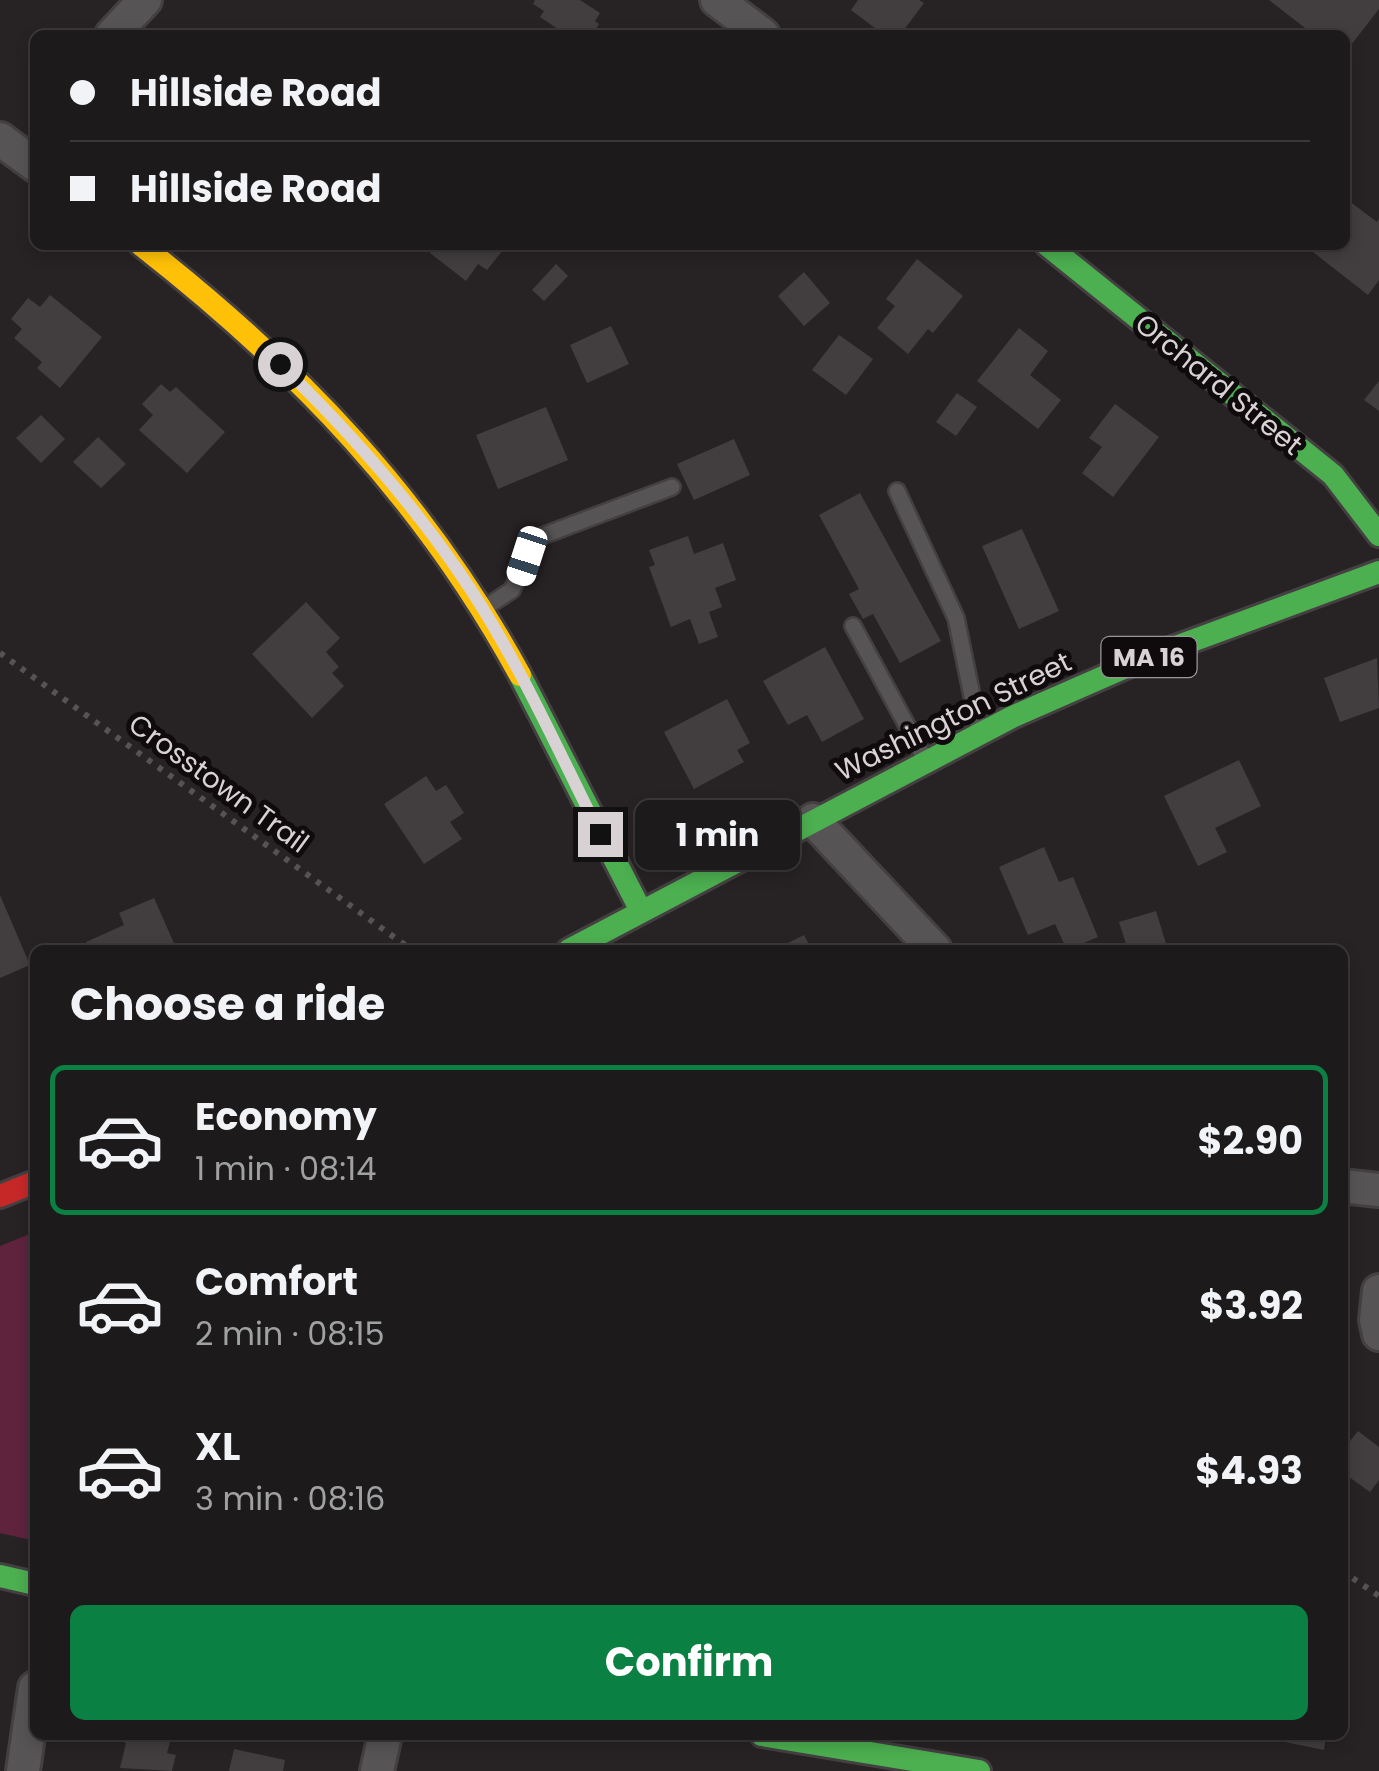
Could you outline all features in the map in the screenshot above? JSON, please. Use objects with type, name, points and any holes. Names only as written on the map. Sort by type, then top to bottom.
[{"type":"street","points":[[117,30],[145,0]]},
{"type":"street","points":[[717,0],[756,30]]},
{"type":"street","points":[[147,250],[226,312],[336,420],[431,533],[483,609],[641,911]]},
{"type":"street","name":"Orchard Street","points":[[1053,250],[1333,476],[1379,535]]},
{"type":"street","name":"Washington Street","points":[[578,945],[980,734],[1136,662],[1379,572]]},
{"type":"street","points":[[813,820],[930,945]]},
{"type":"street","points":[[0,1196],[30,1184]]},
{"type":"street","points":[[1348,1187],[1379,1190]]},
{"type":"street","points":[[1379,1291],[1379,1334]]},
{"type":"street","points":[[0,1576],[30,1583]]},
{"type":"street","points":[[23,1771],[30,1723]]},
{"type":"street","points":[[377,1771],[385,1740]]},
{"type":"street","points":[[783,1740],[882,1763],[979,1771]]},
{"type":"lane","points":[[483,609],[512,590],[532,544],[542,536],[672,487]]},
{"type":"lane","points":[[897,492],[956,618],[980,734]]},
{"type":"lane","points":[[852,626],[926,760]]},
{"type":"path","name":"Crosstown Trail","points":[[0,654],[405,945]]},
{"type":"path","points":[[1348,1575],[1379,1596]]},
{"type":"shaded area","points":[[30,1234],[30,1540],[0,1533],[0,1246]]},
{"type":"building","points":[[535,0],[580,0],[600,13],[595,21],[599,24],[595,30],[560,30],[540,17],[544,11],[533,4]]},
{"type":"building","points":[[858,0],[924,3],[904,30],[877,30],[851,10]]},
{"type":"building","points":[[1269,0],[1379,0],[1379,9],[1351,45],[1350,30],[1308,30]]},
{"type":"building","points":[[1350,202],[1377,222],[1379,219],[1379,280],[1368,295],[1310,250],[1350,250]]},
{"type":"building","points":[[503,250],[487,270],[478,264],[466,281],[430,253]]},
{"type":"building","points":[[917,259],[963,296],[933,333],[928,329],[908,354],[877,328],[895,306],[886,299]]},
{"type":"building","points":[[556,264],[568,276],[544,301],[532,290]]},
{"type":"building","points":[[804,272],[830,303],[804,326],[778,296]]},
{"type":"building","points":[[50,295],[102,337],[60,388],[37,368],[42,362],[14,338],[22,329],[11,319],[28,298],[40,307]]},
{"type":"building","points":[[611,326],[629,364],[587,383],[570,345]]},
{"type":"building","points":[[1019,328],[1048,351],[1030,375],[1061,400],[1038,429],[977,381]]},
{"type":"building","points":[[839,335],[873,359],[846,395],[812,370]]},
{"type":"building","points":[[1379,381],[1379,411],[1364,400]]},
{"type":"building","points":[[161,384],[170,392],[176,387],[225,432],[187,473],[139,430],[153,415],[142,404]]},
{"type":"building","points":[[957,393],[977,407],[956,436],[936,422]]},
{"type":"building","points":[[1115,404],[1159,437],[1113,497],[1082,473],[1102,447],[1089,438]]},
{"type":"building","points":[[546,407],[568,460],[498,489],[476,435]]},
{"type":"building","points":[[41,415],[65,439],[41,463],[16,438]]},
{"type":"building","points":[[98,437],[126,464],[101,488],[73,462]]},
{"type":"building","points":[[734,439],[750,475],[694,500],[677,464]]},
{"type":"building","points":[[860,493],[941,641],[900,663],[873,614],[863,619],[849,594],[859,589],[819,515]]},
{"type":"building","points":[[1022,529],[1059,611],[1019,629],[982,546]]},
{"type":"building","points":[[688,536],[694,554],[723,543],[736,580],[715,588],[722,607],[709,612],[718,637],[699,644],[690,619],[671,627],[649,567],[655,565],[649,550]]},
{"type":"building","points":[[306,602],[340,638],[326,652],[339,667],[332,673],[344,686],[312,718],[252,654]]},
{"type":"building","points":[[825,647],[864,719],[822,742],[807,715],[788,725],[763,681]]},
{"type":"building","points":[[1377,658],[1379,708],[1340,722],[1324,678]]},
{"type":"building","points":[[727,699],[750,743],[737,750],[744,762],[694,789],[664,732]]},
{"type":"building","points":[[1239,760],[1261,806],[1215,828],[1227,852],[1198,866],[1164,796]]},
{"type":"building","points":[[426,776],[436,791],[446,785],[464,813],[450,822],[462,839],[424,864],[384,804]]},
{"type":"building","points":[[1044,847],[1059,882],[1073,877],[1098,937],[1079,945],[1065,945],[1055,924],[1028,935],[999,867]]},
{"type":"building","points":[[0,895],[30,965],[0,978]]},
{"type":"building","points":[[154,898],[175,945],[87,945],[86,942],[124,925],[119,913]]},
{"type":"building","points":[[1156,911],[1166,945],[1126,945],[1119,922]]},
{"type":"building","points":[[804,935],[809,945],[784,945]]},
{"type":"building","points":[[1358,1431],[1379,1447],[1379,1480],[1370,1492],[1348,1476],[1348,1444]]},
{"type":"building","points":[[116,1740],[171,1740],[167,1753],[176,1755],[172,1771],[120,1768],[126,1743]]},
{"type":"building","points":[[1275,1740],[1325,1740],[1324,1750]]},
{"type":"building","points":[[234,1749],[285,1760],[283,1771],[229,1771]]},
{"type":"traffic: fast","points":[[1053,250],[1333,475],[1379,535]]},
{"type":"traffic: fast","points":[[579,945],[1012,717],[1151,656],[1379,572]]},
{"type":"traffic: fast","points":[[520,675],[641,911]]},
{"type":"traffic: fast","points":[[0,1576],[30,1583]]},
{"type":"traffic: fast","points":[[792,1740],[979,1771]]},
{"type":"traffic: slow","points":[[147,250],[253,339],[353,440],[442,551],[520,675]]},
{"type":"traffic: jam","points":[[0,1196],[30,1184]]},
{"type":"route","points":[[280,364],[374,462],[460,572],[504,647],[600,834]]}]
